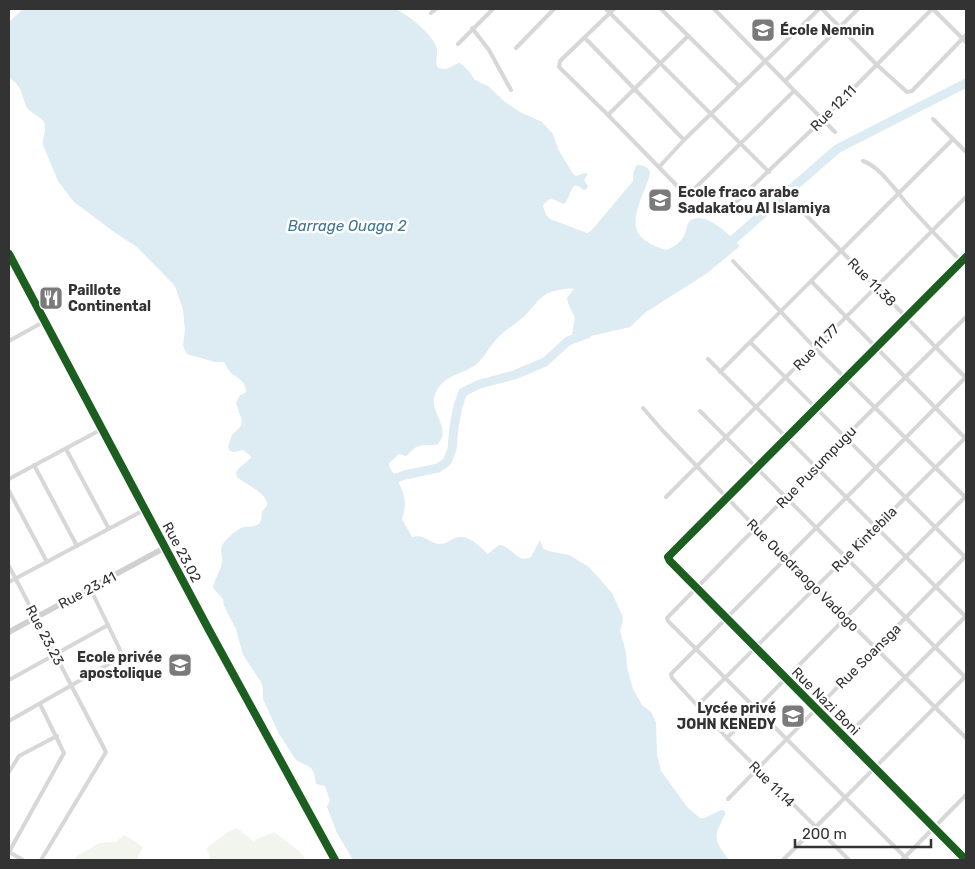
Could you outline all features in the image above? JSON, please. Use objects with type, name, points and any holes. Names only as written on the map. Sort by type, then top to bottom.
[{"type":"street","points":[[432,13],[436,9]]},
{"type":"street","points":[[458,44],[493,9]]},
{"type":"street","points":[[516,48],[553,9]]},
{"type":"street","points":[[606,9],[769,172]]},
{"type":"street","points":[[614,9],[560,61],[559,67],[688,196],[794,91]]},
{"type":"street","points":[[661,9],[739,86]]},
{"type":"street","points":[[714,9],[835,132]]},
{"type":"street","points":[[660,167],[684,140],[739,86],[821,9],[907,92],[912,91],[965,38],[932,9]]},
{"type":"street","points":[[785,81],[858,9]]},
{"type":"street","name":"Rue 12.11","points":[[733,205],[822,120],[932,9]]},
{"type":"street","points":[[472,28],[489,50],[510,90]]},
{"type":"street","points":[[608,115],[688,36]]},
{"type":"street","points":[[585,38],[684,140]]},
{"type":"street","points":[[933,119],[966,152]]},
{"type":"street","points":[[720,372],[954,140]]},
{"type":"street","points":[[863,161],[868,162],[883,176],[966,266]]},
{"type":"street","name":"Rue 11.77","points":[[666,497],[966,197]]},
{"type":"street","name":"Rue 11.38","points":[[798,208],[966,377]]},
{"type":"street","name":"Rue 23.02","points":[[9,254],[335,860]]},
{"type":"street","points":[[727,498],[966,256]]},
{"type":"street","points":[[727,738],[966,497],[874,407],[733,261]]},
{"type":"street","points":[[811,281],[966,438]]},
{"type":"street","name":"Rue Pusumpugu","points":[[696,648],[667,620],[668,617],[874,407],[966,317]]},
{"type":"street","points":[[9,341],[45,321]]},
{"type":"street","points":[[750,342],[966,557]]},
{"type":"street","points":[[708,359],[966,617],[845,738]]},
{"type":"street","points":[[966,377],[696,648],[905,859],[966,795]]},
{"type":"street","name":"Rue Ouedraogo Vadogo","points":[[643,408],[696,467],[785,558],[966,738]]},
{"type":"street","points":[[700,411],[966,677],[785,859]]},
{"type":"street","points":[[9,479],[102,429]]},
{"type":"street","name":"Rue Kintebila","points":[[698,705],[966,438]]},
{"type":"street","points":[[66,449],[108,529]]},
{"type":"street","points":[[34,465],[77,546]]},
{"type":"street","points":[[9,491],[47,562]]},
{"type":"street","name":"Rue Nazi Boni","points":[[727,498],[669,555],[668,559],[966,860]]},
{"type":"street","points":[[9,582],[146,509]]},
{"type":"street","name":"Rue 23.41","points":[[9,632],[166,547]]},
{"type":"street","name":"Rue Soansga","points":[[728,798],[966,557]]},
{"type":"street","name":"Rue 23.23","points":[[9,566],[104,746],[105,754],[41,860]]},
{"type":"street","points":[[9,721],[121,657],[122,654],[90,588]]},
{"type":"street","points":[[9,680],[108,625]]},
{"type":"street","name":"Rue 11.14","points":[[696,648],[671,675],[727,738],[849,860]]},
{"type":"street","points":[[23,860],[9,852],[64,751],[40,704]]},
{"type":"street","points":[[9,772],[19,756],[57,736]]},
{"type":"shaded area","points":[[237,828],[253,841],[274,832],[299,851],[306,860],[210,860],[207,848],[228,832]]},
{"type":"shaded area","points":[[124,835],[143,847],[136,860],[74,860],[99,843],[116,842]]},
{"type":"water","name":"Barrage Ouaga 2","points":[[23,9],[396,9],[407,16],[431,38],[437,49],[436,63],[438,68],[446,69],[459,63],[463,65],[475,80],[488,86],[505,102],[520,112],[542,122],[553,134],[558,149],[573,174],[576,176],[588,174],[584,180],[588,186],[587,189],[584,190],[574,186],[564,204],[553,199],[546,202],[543,206],[546,215],[550,219],[587,233],[591,231],[633,181],[637,165],[642,165],[647,168],[650,174],[637,209],[636,228],[641,237],[651,244],[666,250],[681,240],[690,221],[696,218],[710,221],[740,246],[706,274],[646,312],[630,327],[578,339],[572,334],[575,318],[567,298],[574,289],[559,290],[546,294],[518,322],[498,338],[479,362],[450,377],[440,386],[436,392],[434,406],[443,432],[437,445],[416,447],[406,456],[399,454],[389,463],[390,469],[403,493],[405,508],[402,519],[412,537],[423,537],[438,544],[463,537],[472,540],[488,554],[499,545],[508,548],[518,557],[526,559],[531,557],[540,540],[543,548],[548,551],[569,555],[589,567],[612,593],[622,615],[623,620],[620,631],[633,689],[642,705],[651,712],[656,722],[657,755],[661,771],[688,808],[700,818],[705,818],[721,810],[726,813],[717,833],[717,838],[720,847],[729,860],[353,860],[337,833],[327,807],[330,800],[325,786],[316,784],[311,768],[296,760],[279,734],[263,699],[261,682],[243,655],[236,629],[224,606],[223,599],[213,588],[221,565],[221,548],[223,544],[239,529],[258,525],[267,504],[262,494],[237,477],[238,469],[251,458],[250,455],[243,450],[230,451],[228,447],[232,435],[241,426],[242,421],[236,403],[240,395],[246,393],[245,386],[242,381],[230,372],[224,362],[215,362],[187,354],[183,346],[185,330],[183,310],[175,286],[137,247],[74,202],[58,181],[43,145],[44,123],[29,110],[18,86],[9,78],[9,22]]},
{"type":"waterway","points":[[726,246],[837,149],[966,83]]},
{"type":"waterway","points":[[385,482],[405,475],[438,468],[447,462],[452,449],[458,406],[463,392],[480,384],[514,375],[545,362],[568,341],[587,334]]},
{"type":"cycle path","points":[[9,254],[209,630],[335,860]]},
{"type":"cycle path","points":[[966,257],[668,557],[966,860]]},
{"type":"place","name":"École Nemnin","points":[[763,30]]},
{"type":"place","name":"Ecole fraco arabe Sadakatou Al Islamiya","points":[[660,200]]},
{"type":"place","name":"Paillote Continental","points":[[51,298]]},
{"type":"place","name":"Ecole privée apostolique","points":[[180,665]]},
{"type":"place","name":"Lycée privé JOHN KENEDY","points":[[793,716]]}]
